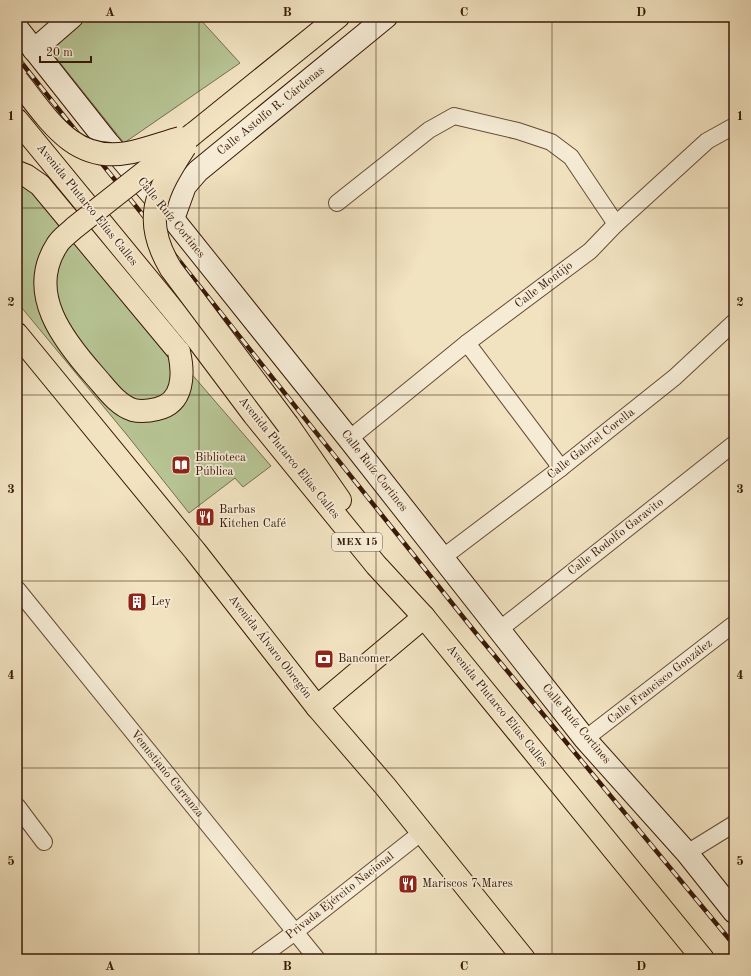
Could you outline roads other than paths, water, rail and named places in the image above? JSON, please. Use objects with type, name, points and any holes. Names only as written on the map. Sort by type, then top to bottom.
[{"type":"highway","points":[[17,172],[27,176],[40,185],[179,352],[182,375],[180,388],[174,400],[162,408],[146,411],[132,410],[118,402],[74,352],[58,328],[51,311],[45,290],[46,267],[58,244],[74,228],[193,134],[338,17]]},
{"type":"highway","points":[[17,80],[57,129],[74,144],[90,152],[108,155],[126,154],[193,134]]},
{"type":"highway","name":"Avenida Plutarco Elías Calles","points":[[17,120],[197,340],[254,415],[376,565],[424,617],[703,959]]},
{"type":"highway","points":[[193,134],[167,175],[157,202],[154,220],[156,237],[162,254],[288,425],[348,512],[373,552],[376,565]]},
{"type":"highway","name":"Avenida Álvaro Obregón","points":[[17,334],[195,551],[317,707],[385,786],[524,959]]},
{"type":"highway","points":[[317,707],[424,617]]},
{"type":"street","points":[[34,50],[72,17]]},
{"type":"street","name":"Calle Astolfo R. Cárdenas","points":[[173,219],[185,186],[198,171],[386,17]]},
{"type":"street","name":"Calle Ruíz Cortines","points":[[17,28],[108,143],[173,219],[349,439],[585,739],[688,853],[734,912]]},
{"type":"street","points":[[337,203],[429,130],[454,116],[518,131],[551,142],[571,158],[616,224]]},
{"type":"street","name":"Calle Montijo","points":[[349,439],[467,344],[590,251],[616,224],[707,141],[734,126]]},
{"type":"street","name":"Calle Gabriel Corella","points":[[442,558],[561,468],[675,377],[734,322]]},
{"type":"street","points":[[467,344],[561,468]]},
{"type":"street","name":"Calle Rodolfo Garavito","points":[[499,630],[734,444]]},
{"type":"street","name":"Venustiano Carranza","points":[[17,589],[317,959]]},
{"type":"street","name":"Calle Francisco González","points":[[585,739],[734,624]]},
{"type":"street","points":[[17,806],[44,842]]},
{"type":"street","points":[[688,853],[734,824]]},
{"type":"street","name":"Privada Ejército Nacional","points":[[258,959],[295,932],[422,832]]},
{"type":"railway","points":[[17,57],[475,632],[734,945]]},
{"type":"place","name":"Biblioteca Pública","points":[[181,465]]},
{"type":"place","name":"Barbas Kitchen Café","points":[[205,517]]},
{"type":"place","name":"Ley","points":[[137,602]]},
{"type":"place","name":"Bancomer","points":[[324,659]]},
{"type":"place","name":"Mariscos 7 Mares","points":[[408,884]]}]
